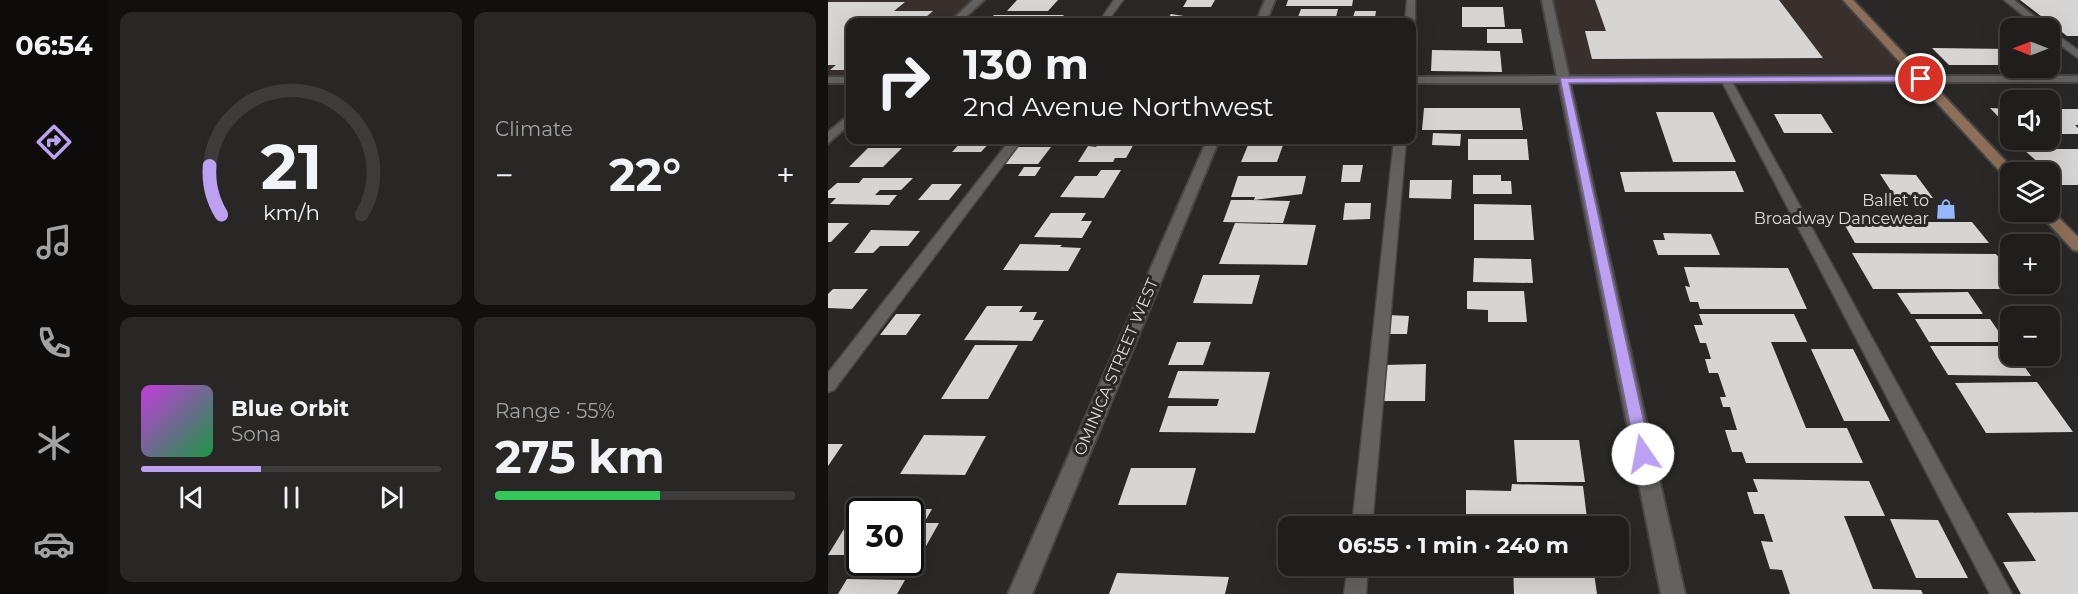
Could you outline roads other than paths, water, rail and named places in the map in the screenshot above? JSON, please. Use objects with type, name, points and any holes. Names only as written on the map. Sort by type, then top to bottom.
[{"type":"main road","points":[[1848,0],[2000,163]]},
{"type":"main road","points":[[2055,222],[2078,246]]},
{"type":"street","points":[[959,18],[979,0]]},
{"type":"street","points":[[1263,18],[1270,0]]},
{"type":"street","points":[[1547,0],[1673,594]]},
{"type":"street","points":[[1416,80],[2078,79]]},
{"type":"street","points":[[828,80],[846,80]]},
{"type":"street","points":[[828,139],[846,122]]},
{"type":"street","name":"OMINICA STREET WEST","points":[[1020,594],[1211,144]]},
{"type":"lane","points":[[1106,18],[1119,0]]},
{"type":"lane","points":[[1410,18],[1411,0]]},
{"type":"lane","points":[[2008,0],[2031,18]]},
{"type":"lane","points":[[2060,41],[2078,55]]},
{"type":"lane","points":[[1726,80],[2001,594]]},
{"type":"lane","points":[[828,385],[1013,144]]},
{"type":"lane","points":[[1363,516],[1400,144]]},
{"type":"lane","points":[[1355,594],[1357,576]]},
{"type":"place","name":"Ballet to Broadway Dancewear","points":[[1946,209]]}]
